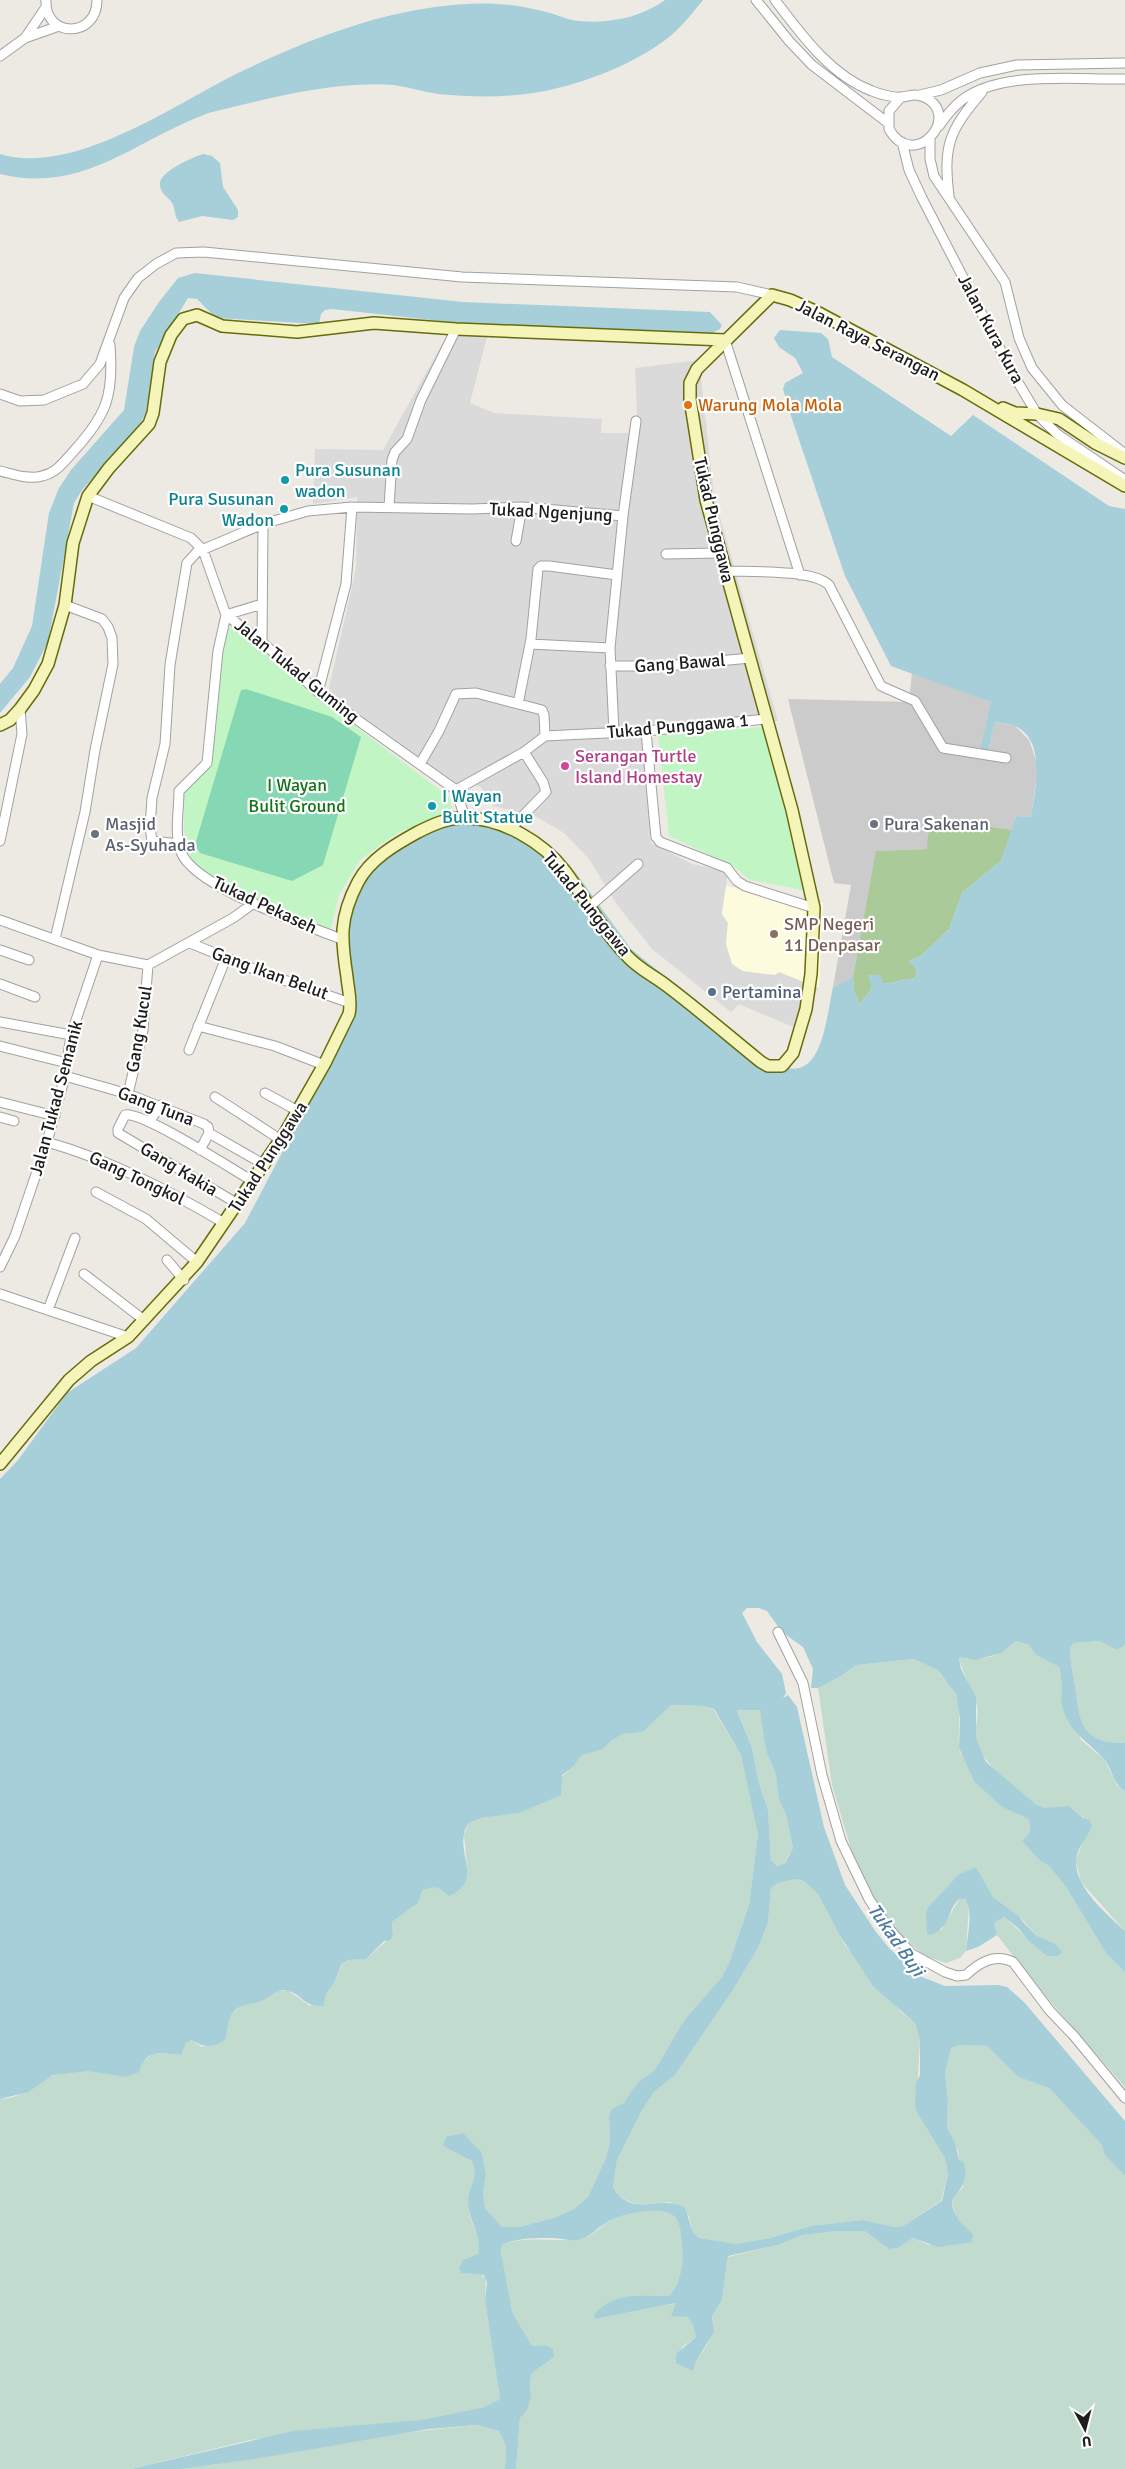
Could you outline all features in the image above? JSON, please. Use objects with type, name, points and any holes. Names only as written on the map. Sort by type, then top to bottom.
[{"type":"street","points":[[0,56],[25,38],[60,26],[78,28],[88,22],[95,12],[97,0]]},
{"type":"street","points":[[776,0],[823,57],[852,80],[872,91],[901,97],[941,90],[980,73],[1017,65],[1125,63]]},
{"type":"street","points":[[757,1],[790,42],[812,65],[888,123]]},
{"type":"street","points":[[46,4],[50,18],[60,26]]},
{"type":"street","points":[[25,38],[46,4]]},
{"type":"street","points":[[901,97],[889,111],[888,123],[892,134],[902,142],[920,144],[930,138],[962,99],[985,88],[1021,80],[1125,79]]},
{"type":"street","points":[[950,198],[946,167],[947,147],[953,130],[985,88]]},
{"type":"street","points":[[920,95],[934,105],[939,116],[937,128]]},
{"type":"street","name":"Jalan Kura Kura","points":[[930,138],[930,159],[934,176],[1005,282],[1019,338],[1032,368],[1062,405],[1125,454]]},
{"type":"street","name":"Jalan Kura Kura","points":[[902,142],[909,170],[922,198],[1013,374],[1037,414],[1057,434],[1125,480]]},
{"type":"street","points":[[0,394],[20,401],[44,400],[61,395],[84,384],[100,364],[110,342],[124,298],[138,278],[156,264],[176,253],[204,252],[462,277],[737,287],[772,295]]},
{"type":"street","name":"Jalan Raya Serangan","points":[[772,295],[790,300],[817,312],[962,390],[1125,486]]},
{"type":"street","name":"Tukad Punggawa","points":[[0,1464],[69,1380],[91,1362],[128,1337],[197,1262],[254,1182],[298,1111],[324,1065],[347,1018],[350,1003],[341,939],[347,909],[358,882],[374,862],[394,845],[426,828],[449,819],[465,818],[490,821],[511,828],[539,845],[565,871],[589,907],[634,962],[667,985],[761,1062],[776,1066],[787,1062],[799,1037],[811,974],[814,908],[792,810],[706,500],[690,399],[693,376],[725,340],[772,295]]},
{"type":"street","points":[[0,725],[10,720],[20,709],[34,690],[48,664],[65,605],[73,543],[88,496],[109,468],[149,424],[153,413],[160,362],[171,335],[183,319],[191,315],[222,326],[297,332],[374,323],[456,329],[725,340],[800,575]]},
{"type":"street","points":[[389,507],[392,460],[395,452],[407,439],[421,400],[456,329]]},
{"type":"street","points":[[0,471],[18,476],[41,477],[55,471],[89,435],[106,407],[112,377],[110,342]]},
{"type":"street","name":"Jalan Raya Serangan","points":[[962,390],[1015,413],[1037,414],[1058,419],[1095,443],[1125,458]]},
{"type":"street","points":[[623,516],[636,421]]},
{"type":"street","points":[[88,496],[191,538],[203,550],[191,556],[187,563],[170,665],[165,744],[152,798],[150,818],[150,839],[152,841],[179,844],[179,791],[207,763],[218,650],[226,614],[262,604]]},
{"type":"street","points":[[318,692],[346,584],[352,507]]},
{"type":"street","name":"Tukad Ngenjung","points":[[203,550],[263,524],[308,511],[352,507],[472,509],[522,507],[623,516],[610,648],[614,732]]},
{"type":"street","points":[[516,541],[522,507]]},
{"type":"street","points":[[262,642],[263,524]]},
{"type":"street","name":"Jalan Tukad Guming","points":[[203,550],[226,614],[262,642],[318,692],[456,790]]},
{"type":"street","points":[[666,554],[720,553]]},
{"type":"street","points":[[518,704],[530,644],[538,569],[541,566],[617,575]]},
{"type":"street","points":[[726,571],[800,575],[824,580],[830,585],[882,686],[915,701],[943,748],[1006,758]]},
{"type":"street","points":[[55,940],[85,812],[95,750],[113,664],[112,638],[102,619],[65,605]]},
{"type":"street","points":[[530,644],[610,648]]},
{"type":"street","name":"Gang Bawal","points":[[610,666],[666,666],[750,658]]},
{"type":"street","points":[[420,764],[439,731],[456,694],[476,693],[537,708],[544,712],[545,736],[524,752],[456,790],[465,818]]},
{"type":"street","points":[[0,841],[22,734],[20,709]]},
{"type":"street","name":"Tukad Punggawa 1","points":[[545,736],[646,732],[766,719]]},
{"type":"street","points":[[646,732],[656,837],[660,842],[727,868],[736,881],[745,886],[814,908]]},
{"type":"street","points":[[511,828],[546,792],[543,782],[524,752]]},
{"type":"street","name":"Tukad Pekaseh","points":[[179,844],[183,857],[198,871],[226,889],[254,903],[341,939]]},
{"type":"street","points":[[589,907],[638,864]]},
{"type":"street","points":[[0,920],[98,955],[148,965],[233,918],[254,903]]},
{"type":"street","name":"Gang Ikan Belut","points":[[190,943],[350,1003]]},
{"type":"street","points":[[0,950],[29,960]]},
{"type":"street","name":"Jalan Tukad Semanik","points":[[0,1267],[15,1236],[47,1142],[65,1076],[71,1035],[98,955]]},
{"type":"street","points":[[189,1050],[226,958]]},
{"type":"street","name":"Gang Kucul","points":[[128,1094],[143,1030],[148,965]]},
{"type":"street","points":[[0,984],[35,996]]},
{"type":"street","points":[[0,1022],[71,1035]]},
{"type":"street","points":[[198,1026],[275,1046],[324,1065]]},
{"type":"street","points":[[0,1046],[67,1063]]},
{"type":"street","name":"Gang Tuna","points":[[65,1076],[160,1105],[204,1124],[208,1127],[209,1134],[265,1165]]},
{"type":"street","points":[[265,1093],[298,1111]]},
{"type":"street","points":[[215,1097],[281,1140]]},
{"type":"street","points":[[0,1102],[55,1116]]},
{"type":"street","points":[[160,1105],[150,1122],[254,1182]]},
{"type":"street","name":"Gang Kakia","points":[[150,1122],[126,1114],[118,1129],[120,1134],[238,1204]]},
{"type":"street","points":[[0,1117],[14,1121]]},
{"type":"street","points":[[200,1150],[209,1134]]},
{"type":"street","name":"Gang Tongkol","points":[[47,1142],[80,1152],[136,1176],[224,1223]]},
{"type":"street","points":[[96,1192],[146,1219],[197,1262]]},
{"type":"street","points":[[48,1310],[75,1238]]},
{"type":"street","points":[[167,1260],[184,1280]]},
{"type":"street","points":[[84,1274],[144,1320]]},
{"type":"street","points":[[0,1294],[128,1337]]},
{"type":"street","points":[[778,1632],[803,1683],[822,1775],[842,1841],[869,1900],[888,1928],[912,1954],[933,1967],[953,1974],[964,1975],[974,1966],[991,1959],[1004,1958],[1013,1962],[1050,2011],[1074,2036],[1125,2098]]},
{"type":"shaded area","points":[[452,326],[489,329],[470,403],[494,413],[602,419],[601,433],[638,433],[635,368],[699,360],[714,496],[778,721],[643,725],[651,843],[692,864],[728,872],[722,914],[728,923],[726,944],[779,972],[819,988],[799,1009],[793,1027],[739,1004],[731,1012],[652,949],[618,906],[589,859],[564,833],[535,816],[493,806],[480,786],[451,782],[333,697],[329,688],[356,569],[357,497],[313,504],[315,449],[383,450]]},
{"type":"shaded area","name":"Pura Sakenan","points":[[912,672],[991,702],[988,752],[995,722],[1015,726],[1029,740],[1038,766],[1031,817],[1016,816],[1012,830],[929,817],[928,849],[877,851],[853,977],[833,987],[851,885],[834,883],[788,699],[909,702]]},
{"type":"shaded area","name":"SMP Negeri 11 Denpasar","points":[[726,886],[823,903],[819,988],[779,972],[775,975],[743,971],[732,964],[726,944],[728,923],[722,914]]},
{"type":"green space","name":"I Wayan Bulit Ground","points":[[233,626],[244,631],[314,695],[449,797],[452,808],[443,817],[399,832],[360,860],[339,895],[330,932],[277,910],[213,877],[198,866],[187,849],[184,825],[184,792],[211,764],[225,632]]},
{"type":"green space","points":[[246,689],[332,717],[361,737],[323,865],[292,881],[200,853],[195,845],[241,690]]},
{"type":"green space","points":[[766,727],[803,890],[750,880],[732,865],[669,836],[658,733]]},
{"type":"green space","points":[[929,817],[1012,830],[1001,861],[963,892],[949,929],[921,956],[909,961],[917,970],[915,978],[884,984],[869,975],[872,988],[860,1004],[854,991],[853,977],[876,851],[927,849]]},
{"type":"green space","points":[[1016,1641],[1029,1645],[1036,1655],[1059,1667],[1062,1676],[1061,1693],[1081,1740],[1104,1759],[1117,1785],[1125,1791],[1125,1931],[1081,1882],[1076,1861],[1081,1846],[1084,1818],[1069,1806],[1046,1808],[1028,1799],[1005,1781],[979,1749],[976,1741],[977,1706],[959,1657],[976,1659],[990,1657],[1003,1651]]},
{"type":"green space","points":[[1099,1641],[1117,1650],[1125,1645],[1125,1743],[1110,1742],[1091,1735],[1081,1720],[1070,1648],[1074,1643]]},
{"type":"green space","points":[[914,1659],[938,1669],[952,1688],[956,1695],[959,1709],[960,1753],[1018,1815],[1029,1820],[1030,1832],[1022,1841],[1039,1860],[1049,1866],[1066,1887],[1106,1953],[1125,1972],[1125,2087],[1035,1984],[997,1935],[994,1923],[1004,1917],[1047,1956],[1054,1943],[1037,1936],[1019,1916],[992,1896],[976,1867],[959,1874],[929,1906],[941,1931],[959,1899],[965,1899],[969,1904],[966,1951],[960,1958],[946,1963],[923,1955],[891,1926],[858,1872],[832,1785],[818,1688],[841,1676],[856,1665]]},
{"type":"green space","points":[[671,1705],[703,1706],[713,1709],[741,1755],[756,1817],[758,1834],[749,1905],[729,1963],[721,1978],[685,2019],[654,2071],[638,2082],[627,2100],[609,2117],[610,2141],[606,2158],[588,2197],[574,2209],[556,2217],[520,2227],[502,2227],[485,2208],[483,2192],[486,2175],[482,2153],[443,2146],[472,2161],[474,2168],[469,2212],[478,2237],[479,2248],[478,2254],[463,2260],[462,2273],[480,2274],[486,2278],[485,2300],[500,2399],[484,2407],[421,2420],[250,2440],[131,2469],[0,2469],[0,2099],[15,2096],[46,2079],[70,2071],[89,2071],[126,2077],[153,2053],[180,2055],[186,2043],[191,2040],[202,2047],[226,2039],[228,2018],[237,2009],[242,2005],[262,2001],[276,1991],[289,1991],[310,2006],[326,1994],[334,1983],[341,1966],[347,1960],[366,1959],[393,1935],[392,1922],[418,1903],[422,1891],[434,1886],[440,1887],[467,1865],[464,1834],[469,1823],[481,1818],[519,1813],[573,1767],[581,1756],[603,1749],[612,1740],[623,1734],[643,1732]]},
{"type":"green space","points":[[737,1709],[760,1710],[778,1782],[779,1799],[786,1815],[793,1848],[784,1863],[777,1866],[771,1860],[768,1810],[759,1783],[752,1748]]},
{"type":"green space","points":[[796,1879],[804,1881],[818,1894],[845,1945],[900,2011],[915,2023],[920,2041],[916,2111],[945,2158],[948,2174],[941,2201],[903,2226],[895,2227],[862,2220],[811,2226],[770,2238],[736,2244],[699,2238],[693,2232],[689,2216],[670,2202],[638,2204],[625,2199],[619,2194],[613,2187],[617,2160],[641,2112],[654,2092],[675,2075],[733,1990],[758,1948],[768,1923],[771,1888],[778,1883]]},
{"type":"green space","points":[[959,2045],[987,2046],[1018,2077],[1049,2088],[1102,2145],[1104,2154],[1125,2176],[1125,2469],[516,2469],[520,2418],[527,2411],[531,2397],[530,2381],[532,2373],[554,2357],[545,2345],[533,2346],[531,2344],[512,2312],[501,2262],[502,2245],[523,2240],[577,2239],[591,2235],[607,2223],[624,2215],[653,2210],[669,2213],[675,2217],[678,2224],[682,2252],[682,2266],[673,2291],[669,2296],[642,2296],[595,2319],[677,2303],[675,2311],[680,2315],[688,2317],[693,2325],[696,2337],[681,2348],[695,2363],[706,2347],[713,2329],[712,2316],[722,2300],[728,2257],[778,2245],[802,2235],[839,2231],[865,2231],[889,2249],[898,2248],[913,2238],[929,2245],[961,2223],[955,2216],[952,2200],[963,2187],[958,2151],[947,2128],[948,2100],[945,2073],[951,2048]]},
{"type":"green space","points":[[477,2425],[499,2431],[506,2446],[505,2469],[182,2469],[403,2433]]},
{"type":"water","points":[[665,0],[703,0],[687,20],[665,41],[637,58],[591,78],[547,91],[516,95],[469,96],[438,94],[394,85],[374,84],[315,90],[205,114],[105,163],[81,172],[56,177],[29,178],[0,174],[0,154],[28,158],[58,155],[89,147],[151,120],[234,75],[278,55],[338,31],[387,16],[463,4],[504,4],[549,13],[572,20],[596,22],[632,16],[655,7]]},
{"type":"water","points":[[203,154],[212,156],[220,163],[223,187],[238,210],[238,217],[233,220],[202,216],[179,222],[172,203],[161,190],[161,179],[165,175],[177,166]]},
{"type":"water","points":[[195,273],[463,302],[710,312],[722,325],[720,329],[704,337],[468,324],[332,309],[325,310],[321,314],[319,324],[216,318],[197,299],[188,298],[155,352],[146,412],[140,425],[82,490],[74,503],[48,642],[30,677],[0,713],[0,684],[13,668],[32,626],[49,513],[59,488],[71,470],[124,410],[134,347],[140,331],[178,278]]},
{"type":"water","points":[[780,330],[821,333],[828,339],[832,357],[951,436],[973,415],[1109,506],[1125,509],[1125,1645],[1117,1650],[1099,1641],[1074,1643],[1070,1648],[1079,1711],[1085,1728],[1091,1735],[1099,1739],[1125,1743],[1125,1791],[1117,1784],[1104,1759],[1070,1725],[1062,1704],[1059,1667],[1036,1655],[1029,1645],[1016,1641],[1001,1653],[976,1660],[959,1657],[961,1669],[976,1697],[976,1738],[986,1762],[1035,1804],[1045,1808],[1069,1806],[1083,1818],[1089,1820],[1092,1825],[1078,1852],[1076,1867],[1084,1888],[1100,1907],[1125,1931],[1125,1972],[1106,1953],[1066,1887],[1049,1866],[1039,1860],[1022,1841],[1030,1832],[1029,1820],[1001,1806],[974,1781],[959,1748],[960,1718],[956,1694],[938,1670],[914,1659],[856,1665],[841,1676],[818,1688],[811,1688],[813,1669],[803,1647],[782,1632],[767,1611],[759,1608],[747,1608],[742,1613],[757,1642],[782,1674],[786,1693],[783,1698],[788,1695],[797,1707],[824,1827],[845,1885],[876,1932],[890,1949],[922,1977],[945,1986],[999,1985],[1007,1987],[1024,2002],[1125,2121],[1125,2176],[1104,2154],[1102,2145],[1049,2088],[1018,2077],[987,2046],[959,2045],[951,2048],[945,2073],[948,2100],[947,2128],[955,2143],[959,2160],[964,2163],[965,2169],[965,2179],[952,2200],[952,2206],[958,2219],[973,2234],[972,2242],[938,2247],[913,2238],[898,2248],[889,2249],[865,2231],[839,2231],[802,2235],[778,2245],[728,2256],[722,2300],[712,2316],[714,2332],[695,2363],[693,2371],[676,2363],[676,2354],[696,2337],[693,2325],[688,2317],[671,2316],[676,2303],[595,2319],[594,2315],[609,2302],[618,2299],[638,2296],[669,2296],[676,2286],[682,2259],[680,2231],[675,2217],[662,2211],[643,2211],[616,2218],[605,2223],[586,2237],[577,2240],[545,2238],[513,2241],[502,2245],[501,2253],[512,2312],[531,2344],[533,2346],[545,2345],[553,2349],[554,2357],[532,2373],[530,2381],[531,2397],[527,2411],[520,2418],[516,2469],[505,2469],[506,2446],[499,2431],[477,2425],[429,2429],[254,2459],[182,2469],[131,2469],[293,2431],[421,2420],[484,2407],[500,2399],[485,2300],[487,2282],[484,2275],[462,2273],[459,2269],[463,2260],[478,2254],[477,2234],[468,2204],[474,2179],[474,2168],[472,2161],[443,2146],[446,2137],[463,2133],[482,2153],[486,2175],[483,2192],[485,2208],[502,2227],[520,2227],[556,2217],[574,2209],[588,2197],[606,2158],[610,2141],[609,2116],[612,2109],[624,2103],[638,2082],[654,2071],[685,2019],[721,1978],[729,1963],[749,1905],[758,1834],[741,1755],[714,1709],[703,1706],[671,1705],[643,1732],[623,1734],[612,1740],[603,1749],[581,1756],[573,1767],[562,1775],[561,1795],[519,1813],[481,1818],[469,1823],[464,1831],[463,1843],[467,1868],[465,1883],[459,1890],[449,1896],[437,1888],[422,1891],[418,1903],[392,1922],[393,1935],[390,1940],[384,1941],[366,1959],[347,1960],[341,1965],[334,1983],[326,1994],[323,2006],[310,2004],[288,1991],[278,1991],[262,2001],[239,2007],[235,2010],[230,2018],[226,2039],[217,2044],[205,2046],[191,2040],[186,2043],[181,2055],[154,2054],[145,2059],[139,2072],[126,2077],[87,2071],[53,2075],[28,2092],[0,2099],[0,1479],[18,1460],[67,1393],[136,1348],[245,1223],[356,1012],[345,948],[351,910],[370,867],[437,828],[484,818],[518,828],[549,846],[576,873],[631,949],[756,1050],[753,1053],[762,1061],[766,1057],[784,1067],[799,1068],[809,1062],[817,1051],[823,1036],[833,987],[853,977],[854,991],[860,1004],[872,988],[868,975],[880,975],[884,984],[915,978],[917,970],[909,961],[921,956],[949,929],[963,892],[1001,861],[1016,816],[1031,817],[1035,794],[1036,767],[1032,742],[1025,733],[1015,726],[995,722],[988,752],[980,751],[991,702],[891,666],[845,576],[789,410],[783,389],[785,383],[803,373],[795,358],[779,347],[774,338]],"holes":[[[737,1710],[760,1710],[766,1750],[776,1774],[779,1799],[786,1815],[793,1848],[785,1863],[777,1866],[771,1860],[768,1810],[759,1783],[752,1748]],[[796,1879],[804,1881],[818,1894],[839,1934],[873,1986],[915,2023],[920,2041],[920,2075],[916,2083],[916,2111],[945,2158],[948,2174],[942,2201],[903,2226],[895,2227],[862,2220],[811,2226],[770,2238],[736,2244],[699,2238],[693,2232],[685,2208],[676,2204],[666,2203],[638,2204],[629,2202],[621,2197],[613,2187],[617,2160],[641,2112],[654,2092],[675,2075],[733,1990],[758,1948],[768,1923],[771,1888],[778,1883]]]},
{"type":"water","points":[[976,1867],[993,1897],[1019,1916],[1037,1936],[1054,1943],[1062,1952],[1058,1956],[1047,1956],[1004,1917],[994,1923],[997,1935],[978,1947],[966,1951],[970,1917],[968,1904],[965,1899],[959,1899],[955,1904],[942,1928],[930,1935],[927,1933],[926,1912],[929,1906],[959,1874]]},
{"type":"place","name":"Warung Mola Mola","points":[[688,405]]},
{"type":"place","name":"Pura Susunan wadon","points":[[285,480]]},
{"type":"place","name":"Pura Susunan Wadon","points":[[284,509]]},
{"type":"place","name":"Serangan Turtle Island Homestay","points":[[565,766]]},
{"type":"place","name":"I Wayan Bulit Statue","points":[[432,806]]},
{"type":"place","name":"Pura Sakenan","points":[[874,824]]},
{"type":"place","name":"Masjid As-Syuhada","points":[[95,834]]},
{"type":"place","name":"SMP Negeri 11 Denpasar","points":[[774,934]]},
{"type":"place","name":"Pertamina","points":[[712,992]]},
{"type":"water label","name":"Tukad Buji","points":[[896,1940]]}]
